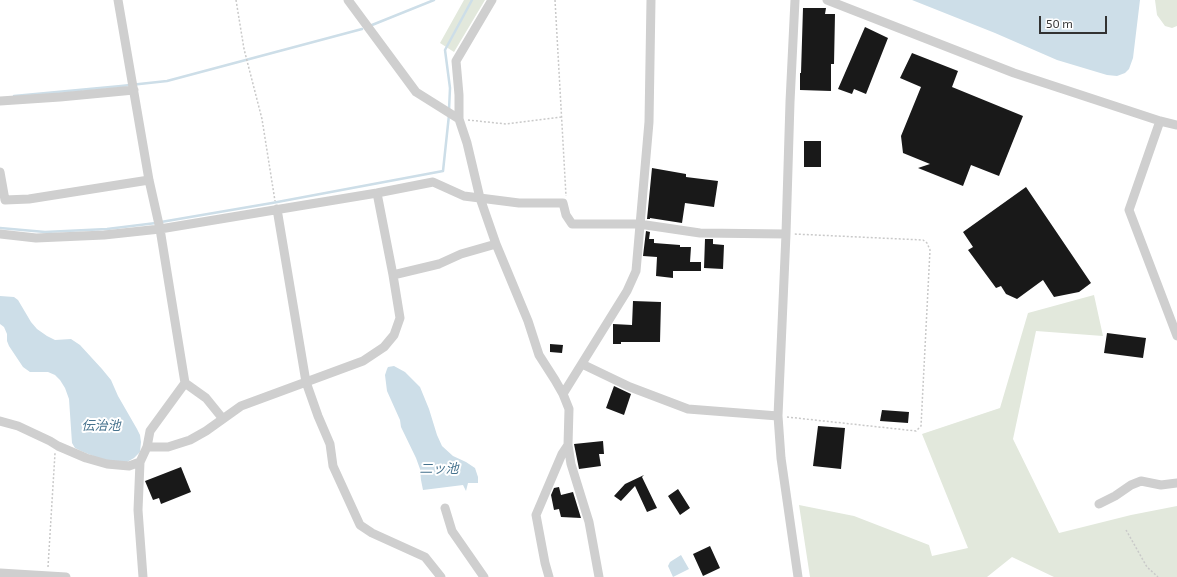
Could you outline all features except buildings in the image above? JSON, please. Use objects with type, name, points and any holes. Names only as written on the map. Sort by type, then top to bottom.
[{"type":"street","points":[[118,0],[160,229],[186,383],[206,398],[223,419]]},
{"type":"street","points":[[348,0],[416,92],[459,119]]},
{"type":"street","points":[[492,0],[456,61],[459,95],[459,119],[467,143],[480,198],[496,244],[528,321],[539,355],[563,394],[569,409],[568,445],[571,464],[589,522],[599,577]]},
{"type":"street","points":[[563,394],[627,291],[636,271],[649,122],[651,0]]},
{"type":"street","points":[[795,0],[778,416],[781,458],[798,577]]},
{"type":"street","points":[[827,0],[1014,73],[1160,121],[1177,124]]},
{"type":"street","points":[[0,101],[134,90]]},
{"type":"street","points":[[1160,121],[1129,210],[1177,336]]},
{"type":"street","points":[[0,172],[5,200],[29,199],[150,180]]},
{"type":"street","points":[[0,234],[36,238],[104,235],[160,229],[377,193],[433,182],[464,196],[519,203],[563,203],[566,215],[572,224],[639,224],[700,233],[786,234]]},
{"type":"street","points":[[147,447],[168,447],[190,440],[206,431],[241,406],[363,361],[384,347],[394,335],[400,318],[377,193]]},
{"type":"street","points":[[277,209],[306,382],[330,444],[333,466],[360,525],[372,533],[425,557],[441,577]]},
{"type":"street","points":[[393,275],[438,264],[461,254],[496,244]]},
{"type":"street","points":[[582,364],[630,387],[688,409],[778,416]]},
{"type":"street","points":[[143,577],[138,510],[140,462],[147,447],[150,431],[186,383]]},
{"type":"street","points":[[0,421],[18,426],[86,458],[107,464],[129,466],[140,462]]},
{"type":"street","points":[[549,577],[536,516],[562,454],[568,445]]},
{"type":"street","points":[[1099,504],[1115,496],[1131,485],[1141,481],[1161,485],[1177,483]]},
{"type":"street","points":[[445,508],[452,531],[484,577]]},
{"type":"street","points":[[0,573],[66,577]]},
{"type":"path","points":[[236,0],[244,49],[262,119],[277,209]]},
{"type":"path","points":[[555,0],[566,198],[563,203]]},
{"type":"path","points":[[459,119],[506,124],[562,117]]},
{"type":"path","points":[[778,416],[916,431],[921,426],[930,250],[927,243],[923,240],[786,234]]},
{"type":"path","points":[[47,576],[54,454],[58,446]]},
{"type":"path","points":[[1126,530],[1147,567],[1158,577]]},
{"type":"shaded area","points":[[464,0],[485,0],[454,52],[440,43]]},
{"type":"shaded area","points":[[1155,0],[1177,0],[1177,26],[1172,28],[1165,26],[1157,15]]},
{"type":"shaded area","points":[[1094,295],[1103,336],[1036,331],[1013,439],[1059,533],[1131,515],[1177,506],[1177,577],[1054,577],[1012,557],[987,577],[810,577],[799,505],[854,516],[929,545],[932,556],[968,548],[922,434],[1000,408],[1028,313]]},
{"type":"water","points":[[912,0],[1140,0],[1133,58],[1129,69],[1125,73],[1117,76],[1107,75],[1057,60],[995,33]]},
{"type":"water","name":"伝治池","points":[[0,296],[14,297],[18,300],[37,329],[55,340],[71,339],[80,345],[102,369],[111,380],[118,396],[140,435],[140,452],[134,458],[127,462],[103,460],[75,448],[72,443],[69,399],[65,388],[55,375],[48,372],[30,372],[23,367],[9,346],[7,334],[4,327],[0,324]]},
{"type":"water","name":"二ッ池","points":[[394,366],[405,372],[420,387],[442,446],[453,456],[475,468],[478,483],[468,483],[466,491],[463,485],[423,490],[420,469],[416,458],[401,427],[400,420],[387,391],[385,375],[388,367]]},
{"type":"water","points":[[681,555],[689,569],[673,577],[668,566],[670,562]]},
{"type":"waterway","points":[[372,25],[434,0]]},
{"type":"waterway","points":[[449,110],[450,88],[445,50],[472,0]]},
{"type":"waterway","points":[[14,96],[167,81],[362,29]]},
{"type":"waterway","points":[[161,222],[443,171],[449,115]]},
{"type":"waterway","points":[[0,228],[45,232],[107,229],[156,223]]}]
